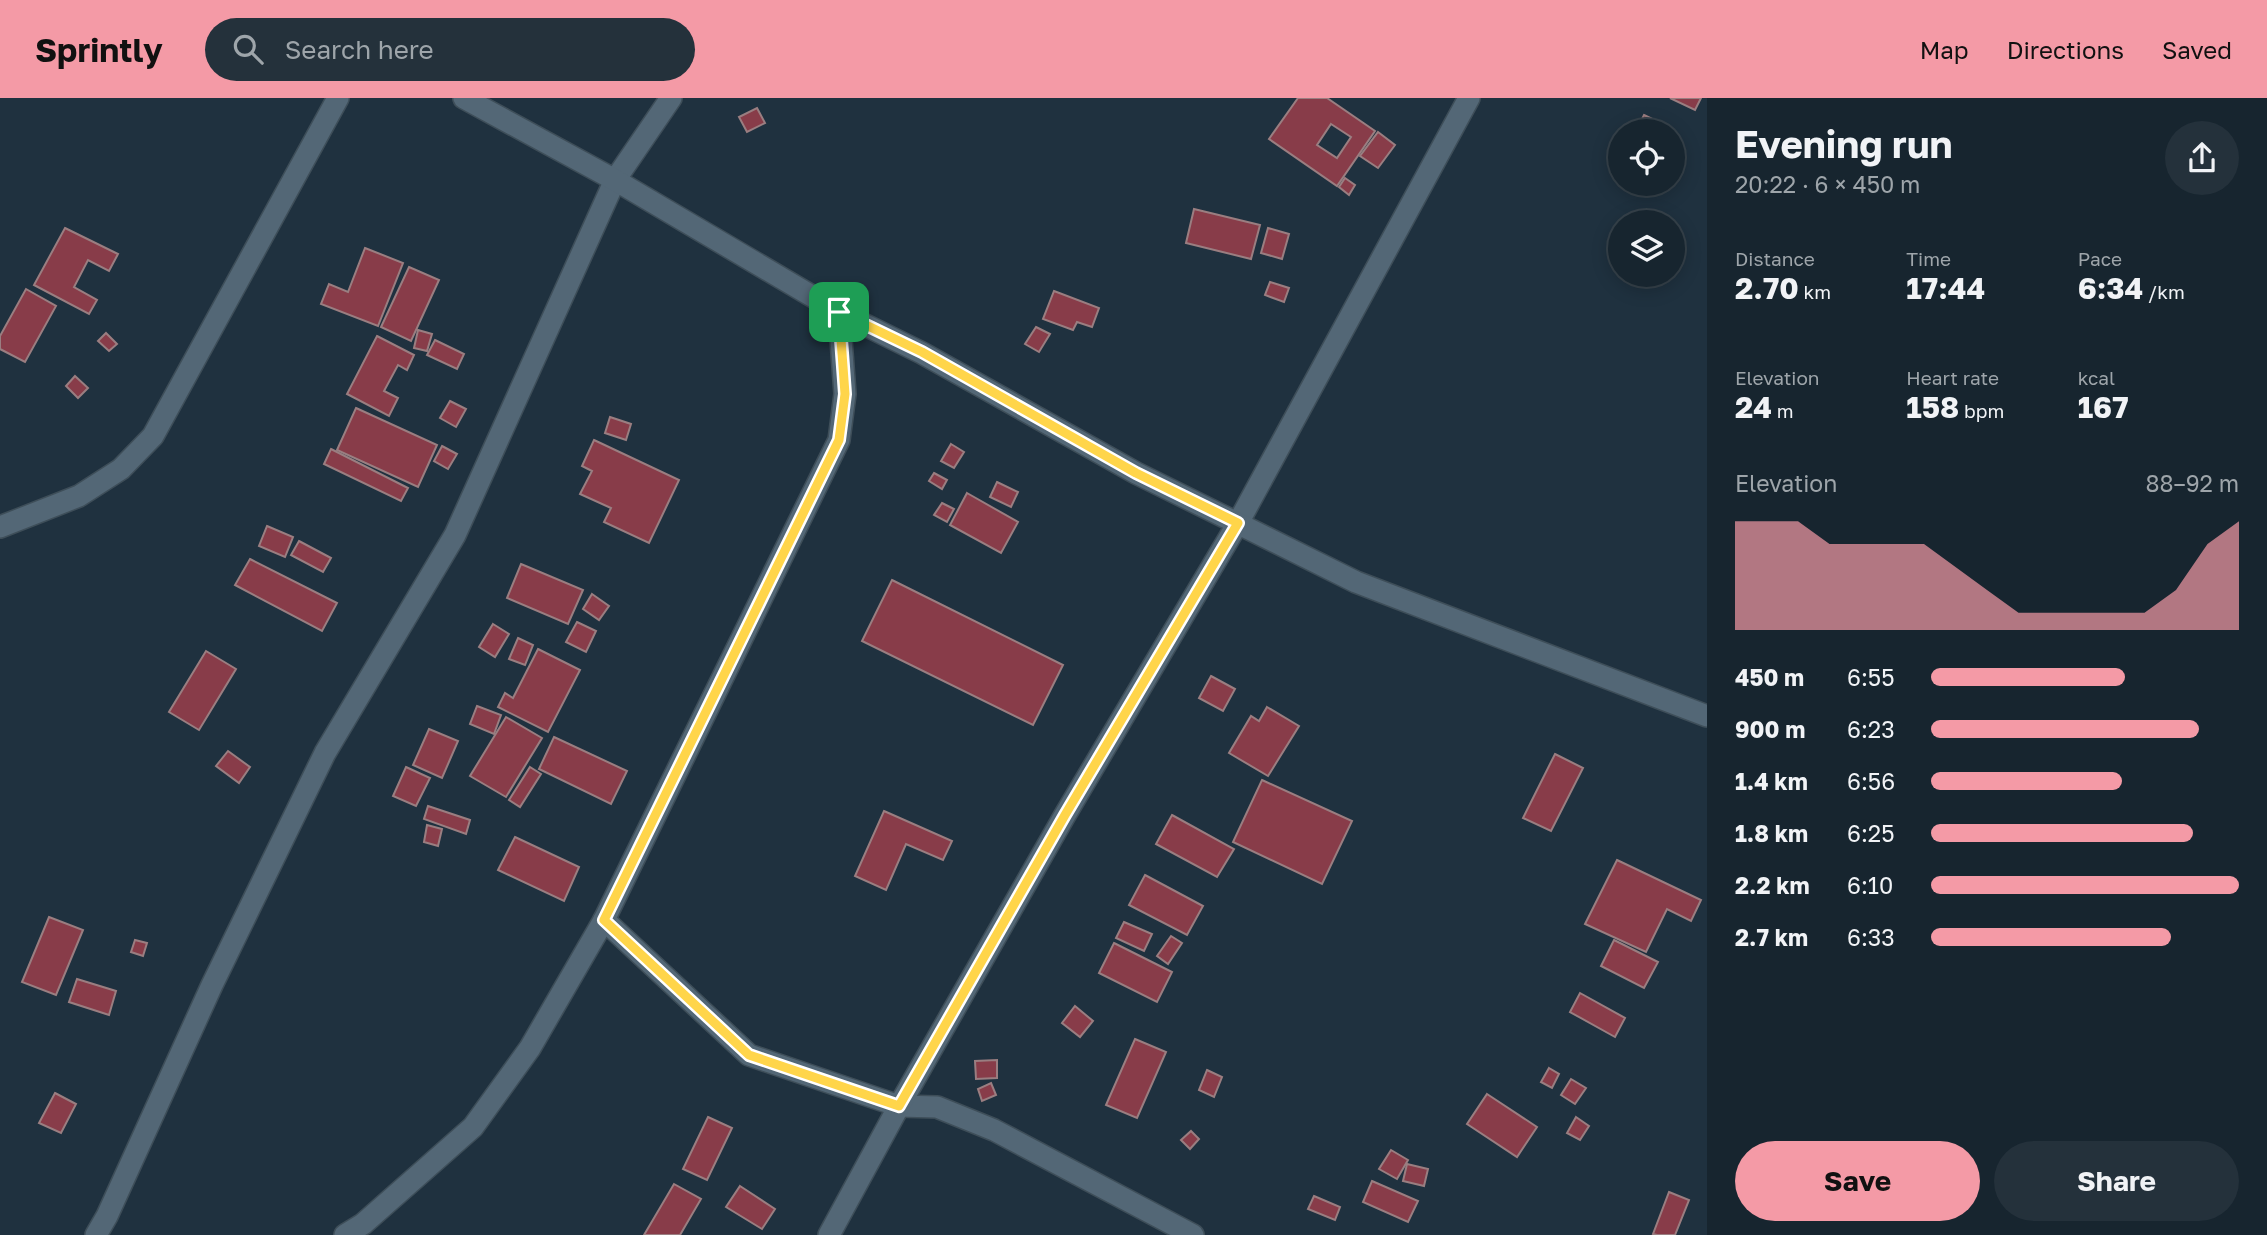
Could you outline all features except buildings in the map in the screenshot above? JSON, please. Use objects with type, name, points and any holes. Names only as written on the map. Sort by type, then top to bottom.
[{"type":"street","points":[[0,527],[79,496],[121,469],[153,436],[338,98]]},
{"type":"street","points":[[464,98],[614,180],[839,312],[922,352],[1136,473],[1356,582],[1707,716]]},
{"type":"street","points":[[96,1235],[212,985],[325,753],[455,535],[614,180],[671,98]]},
{"type":"street","points":[[829,1235],[899,1106],[1065,815],[1238,523],[1469,98]]},
{"type":"street","points":[[345,1235],[363,1224],[473,1127],[530,1048],[604,920],[839,440],[845,394],[839,312]]},
{"type":"street","points":[[604,920],[749,1055],[899,1106],[937,1107],[994,1130],[1192,1235]]},
{"type":"route","points":[[839,312],[922,352],[1136,473],[1238,523],[1065,815],[899,1106],[749,1055],[604,920],[839,440],[845,394],[839,312]]}]
